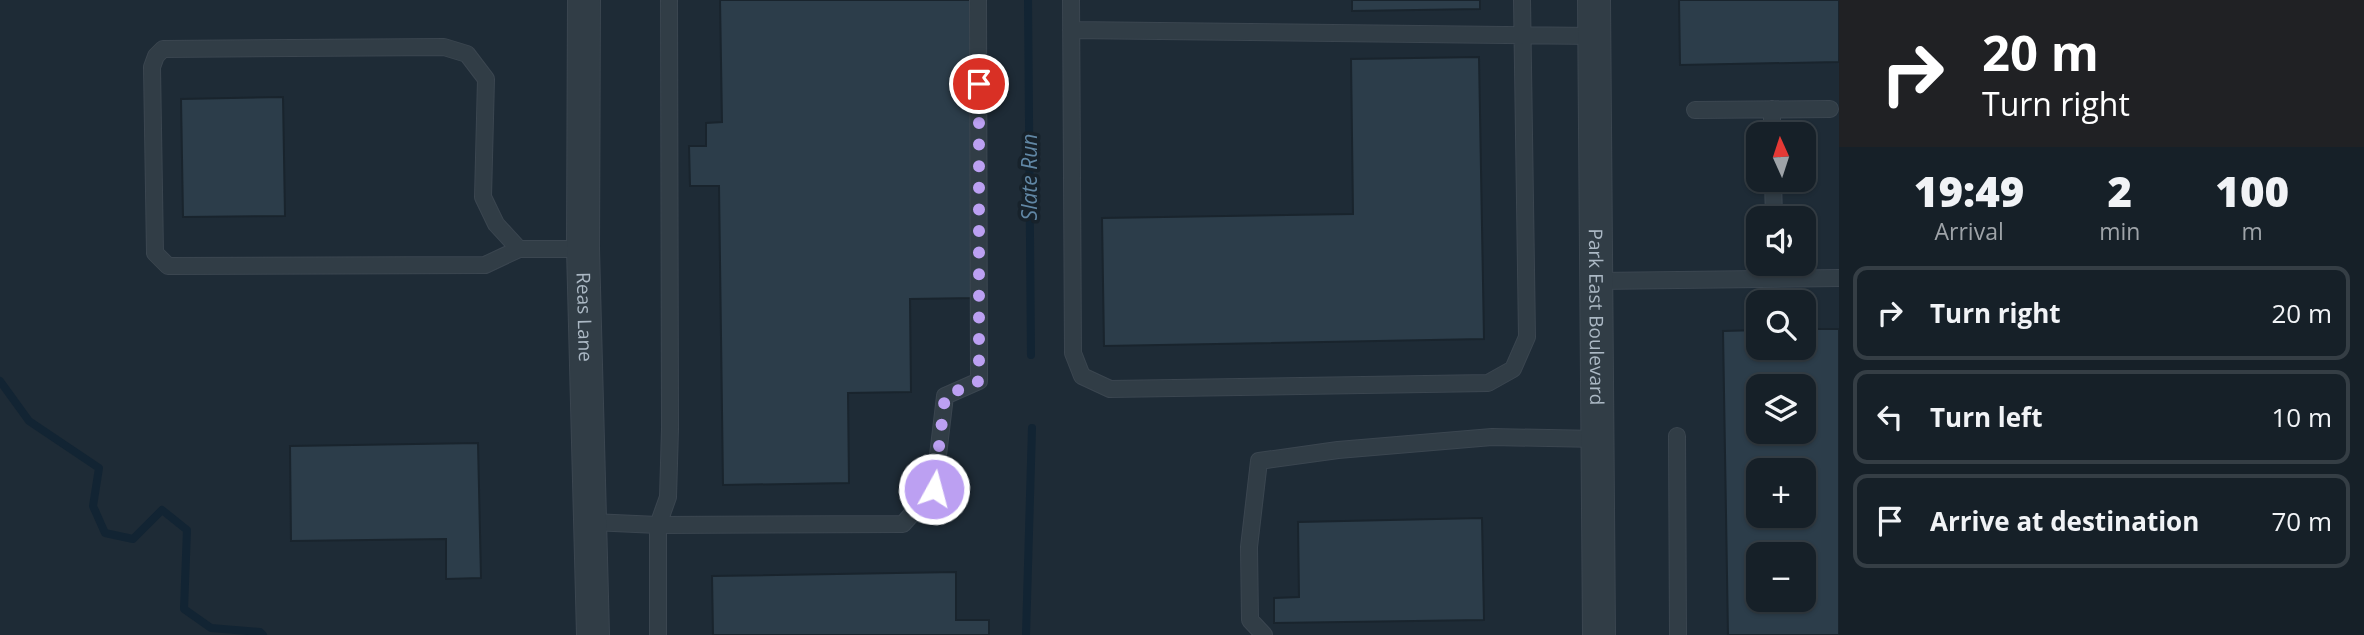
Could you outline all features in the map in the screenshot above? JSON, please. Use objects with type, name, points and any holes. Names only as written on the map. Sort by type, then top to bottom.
[{"type":"street","name":"Reas Lane","points":[[584,0],[583,249],[593,635]]},
{"type":"street","name":"Park East Boulevard","points":[[1594,0],[1599,635]]},
{"type":"lane","points":[[658,635],[658,525],[668,496],[670,429],[668,0]]},
{"type":"lane","points":[[592,522],[658,525],[903,524],[934,489],[945,396],[979,381],[978,0]]},
{"type":"lane","points":[[1071,0],[1073,353],[1082,376],[1110,389],[1488,383],[1513,369],[1527,337],[1522,0]]},
{"type":"lane","points":[[1071,30],[1595,36]]},
{"type":"lane","points":[[519,249],[496,224],[483,197],[485,79],[467,54],[444,47],[163,49],[156,56],[152,67],[155,253],[168,266],[485,265],[519,249],[583,249]]},
{"type":"lane","points":[[1772,109],[1772,122]]},
{"type":"lane","points":[[1695,110],[1830,109]]},
{"type":"lane","points":[[1597,281],[1746,273]]},
{"type":"lane","points":[[1816,276],[1839,278]]},
{"type":"lane","points":[[1677,436],[1678,635]]},
{"type":"lane","points":[[1264,635],[1250,620],[1249,547],[1259,461],[1338,450],[1492,437],[1598,439]]},
{"type":"building","points":[[720,0],[971,0],[976,298],[910,299],[911,392],[848,393],[849,483],[723,485],[719,186],[690,186],[689,146],[706,146],[706,123],[722,122]]},
{"type":"building","points":[[1352,0],[1480,0],[1480,9],[1352,11]]},
{"type":"building","points":[[1679,0],[1839,0],[1839,62],[1680,65]]},
{"type":"building","points":[[1479,57],[1484,339],[1104,346],[1102,218],[1353,214],[1351,59]]},
{"type":"building","points":[[283,97],[285,216],[183,217],[181,99]]},
{"type":"building","points":[[1816,329],[1839,329],[1839,635],[1728,635],[1723,331],[1746,330],[1746,360],[1816,360]]},
{"type":"building","points":[[478,443],[481,578],[446,579],[446,539],[291,541],[290,446]]},
{"type":"building","points":[[1482,518],[1484,620],[1274,623],[1274,598],[1299,597],[1298,522]]},
{"type":"building","points":[[956,572],[956,620],[989,620],[989,635],[713,635],[712,576]]},
{"type":"waterway","name":"Slate Run","points":[[1028,0],[1031,355]]},
{"type":"waterway","points":[[0,381],[29,421],[99,468],[93,506],[105,533],[133,539],[162,510],[187,530],[184,609],[211,628],[260,632],[263,635]]},
{"type":"waterway","name":"Slate Run","points":[[1026,635],[1032,428]]},
{"type":"route","points":[[934,489],[945,396],[979,381],[979,84]]}]
